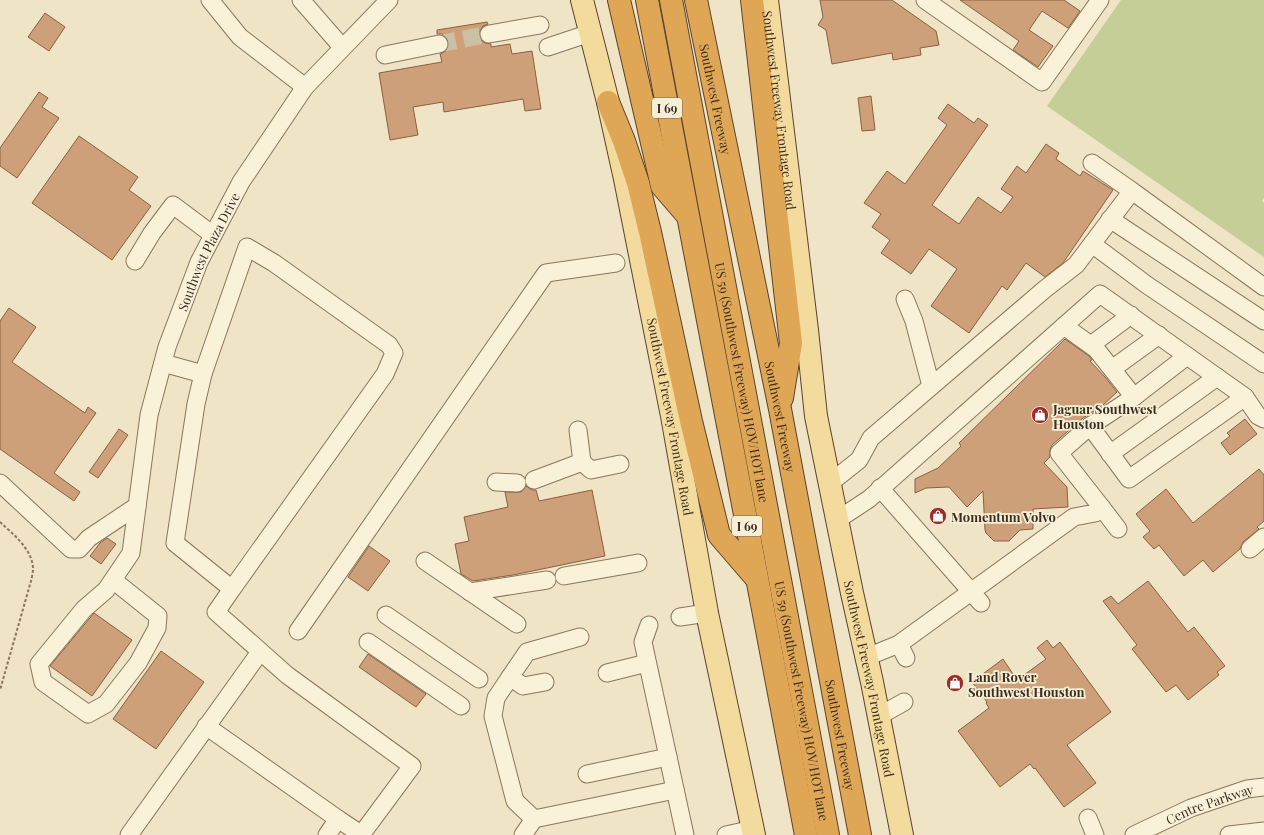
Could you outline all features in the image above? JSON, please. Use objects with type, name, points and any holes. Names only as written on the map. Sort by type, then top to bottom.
[{"type":"highway","points":[[619,0],[662,186],[688,216]]},
{"type":"highway","name":"I 69","points":[[647,0],[806,835]]},
{"type":"highway","name":"US 59 (Southwest Freeway) HOV/HOT lane","points":[[671,0],[828,835]]},
{"type":"highway","points":[[752,0],[791,343],[780,409]]},
{"type":"highway","name":"Southwest Freeway","points":[[699,5],[722,128],[780,409],[860,835]]},
{"type":"highway","points":[[608,102],[631,162],[648,225],[689,413],[719,535],[757,579]]},
{"type":"main road","name":"Southwest Freeway Frontage Road","points":[[582,0],[608,102],[626,186],[670,409],[707,613],[753,832]]},
{"type":"main road","name":"Southwest Freeway Frontage Road","points":[[767,0],[816,416],[852,593],[867,657],[902,835]]},
{"type":"street","points":[[210,0],[240,37],[305,87]]},
{"type":"street","points":[[301,0],[342,47]]},
{"type":"street","name":"Southwest Plaza Drive","points":[[113,580],[131,553],[149,415],[167,347],[199,262],[241,182],[305,87],[389,0]]},
{"type":"street","points":[[925,0],[1042,82],[1100,0]]},
{"type":"street","points":[[489,34],[540,25]]},
{"type":"street","points":[[548,47],[590,33]]},
{"type":"street","points":[[385,54],[439,44]]},
{"type":"street","points":[[1092,163],[1264,287]]},
{"type":"street","points":[[830,483],[859,460],[871,438],[1045,289],[1076,265],[1132,191]]},
{"type":"street","points":[[135,261],[152,233],[173,205],[213,235]]},
{"type":"street","points":[[1110,220],[1264,321]]},
{"type":"street","points":[[1092,244],[1147,285],[1264,364]]},
{"type":"street","points":[[206,726],[361,835],[412,766],[306,690],[260,652],[216,612],[385,374],[394,353],[389,345],[274,264],[248,248],[203,374],[196,404],[175,542],[232,589]]},
{"type":"street","points":[[298,631],[546,273],[616,263]]},
{"type":"street","points":[[837,520],[869,499],[1100,294],[1245,397],[1258,416],[1264,419]]},
{"type":"street","points":[[905,299],[914,322],[931,386]]},
{"type":"street","points":[[1090,345],[1131,315]]},
{"type":"street","points":[[1064,326],[1096,349],[1134,397]]},
{"type":"street","points":[[1112,369],[1159,335]]},
{"type":"street","points":[[1118,529],[1058,453],[1090,426],[1134,397],[1187,356]]},
{"type":"street","points":[[163,363],[203,374]]},
{"type":"street","points":[[1110,454],[1217,377]]},
{"type":"street","points":[[1090,426],[1129,479],[1245,397]]},
{"type":"street","points":[[578,430],[582,462],[591,470],[620,464]]},
{"type":"street","points":[[534,480],[582,462]]},
{"type":"street","points":[[496,482],[517,483]]},
{"type":"street","points":[[0,484],[71,549],[79,549],[88,538],[137,506]]},
{"type":"street","points":[[880,488],[976,597]]},
{"type":"street","points":[[867,657],[902,651],[1055,540],[1074,517],[1095,513],[1102,508]]},
{"type":"street","points":[[1250,549],[1264,537]]},
{"type":"street","points":[[425,561],[517,624]]},
{"type":"street","points":[[564,576],[638,563]]},
{"type":"street","points":[[113,580],[158,616],[157,628],[138,664],[106,704],[88,714],[43,682],[39,664],[84,609],[106,590],[113,580]]},
{"type":"street","points":[[470,592],[547,580]]},
{"type":"street","points":[[680,617],[707,613]]},
{"type":"street","points":[[386,615],[479,679]]},
{"type":"street","points":[[649,625],[643,642],[685,835]]},
{"type":"street","points":[[534,819],[515,801],[493,716],[496,698],[527,652],[580,637]]},
{"type":"street","points":[[368,642],[461,706]]},
{"type":"street","points":[[129,835],[260,652]]},
{"type":"street","points":[[606,673],[647,664]]},
{"type":"street","points":[[510,677],[523,686],[545,682]]},
{"type":"street","points":[[879,716],[904,702]]},
{"type":"street","points":[[587,774],[668,757]]},
{"type":"street","name":"Centre Parkway","points":[[1134,835],[1191,808],[1247,789],[1264,786]]},
{"type":"street","points":[[522,835],[534,819],[675,790]]},
{"type":"street","points":[[1088,818],[1095,835]]},
{"type":"street","points":[[327,835],[338,819]]},
{"type":"street","points":[[1229,835],[1264,831]]},
{"type":"street","points":[[726,835],[753,832]]},
{"type":"path","points":[[0,522],[22,543],[28,552],[33,567],[31,581],[0,690]]},
{"type":"green space","points":[[1121,0],[1264,0],[1264,198],[1262,201],[1264,203],[1264,257],[1047,106]]},
{"type":"building","points":[[820,0],[892,0],[936,31],[939,45],[920,48],[921,55],[893,60],[892,53],[832,64],[826,30],[818,25],[823,17]]},
{"type":"building","points":[[960,0],[1064,0],[1080,11],[1068,28],[1042,11],[1029,30],[1053,46],[1038,67],[1013,50],[1019,41]]},
{"type":"building","points":[[45,13],[65,27],[49,51],[28,37]]},
{"type":"building","points":[[487,22],[488,24],[483,26],[479,36],[485,43],[491,44],[491,47],[510,44],[512,54],[532,51],[541,109],[525,111],[523,99],[444,112],[443,102],[413,107],[418,135],[390,140],[379,73],[442,62],[440,54],[446,51],[449,47],[449,42],[442,34],[437,34],[437,30]]},
{"type":"building","points":[[39,92],[48,98],[42,107],[59,118],[17,178],[0,166],[0,148]]},
{"type":"building","points":[[871,96],[875,130],[862,131],[858,98]]},
{"type":"building","points":[[948,104],[974,123],[978,118],[988,125],[932,205],[959,224],[978,197],[1001,213],[1013,197],[1001,189],[1017,166],[1026,173],[1046,144],[1059,153],[1056,159],[1080,176],[1083,171],[1113,190],[1063,263],[1045,277],[1026,263],[1007,290],[1002,286],[969,333],[931,306],[957,269],[929,249],[911,274],[881,253],[890,240],[872,227],[881,214],[864,203],[887,171],[905,184],[947,125],[938,118]]},
{"type":"building","points":[[79,136],[138,177],[129,190],[151,206],[112,260],[32,203]]},
{"type":"building","points":[[9,308],[36,327],[12,362],[85,413],[88,407],[96,413],[54,473],[80,492],[74,501],[0,449],[0,321]]},
{"type":"building","name":"Jaguar Southwest Houston","points":[[1065,339],[1089,356],[1092,360],[1090,361],[1117,392],[1102,406],[1083,418],[1052,445],[1050,457],[1044,463],[1067,487],[1068,507],[1033,509],[1033,529],[1020,530],[1009,541],[994,541],[985,530],[983,491],[967,507],[949,487],[926,488],[915,493],[915,479],[938,468],[961,446],[959,443]]},
{"type":"building","points":[[1245,419],[1257,434],[1230,455],[1221,443],[1230,436],[1227,433]]},
{"type":"building","points":[[119,429],[128,435],[98,478],[89,472]]},
{"type":"building","points":[[1259,469],[1264,475],[1264,521],[1257,527],[1259,529],[1243,542],[1240,549],[1213,572],[1203,560],[1184,576],[1159,545],[1154,549],[1143,537],[1150,531],[1136,514],[1166,489],[1193,523]]},
{"type":"building","points":[[526,486],[532,490],[536,490],[539,501],[592,490],[605,556],[513,575],[473,581],[461,574],[455,544],[469,541],[464,517],[508,507],[505,492],[521,492]]},
{"type":"building","points":[[107,538],[116,544],[101,564],[90,556],[100,543]]},
{"type":"building","points":[[369,546],[390,561],[368,591],[348,577]]},
{"type":"building","points":[[1148,581],[1188,632],[1194,627],[1225,666],[1217,672],[1219,675],[1188,700],[1176,685],[1166,692],[1132,649],[1137,645],[1103,601],[1111,596],[1118,604]]},
{"type":"building","points":[[94,613],[132,640],[92,696],[50,666]]},
{"type":"building","points":[[1047,640],[1053,648],[1060,642],[1111,712],[1067,745],[1096,783],[1064,807],[1035,768],[1034,769],[1030,764],[1000,787],[958,731],[989,708],[986,703],[987,702],[972,682],[1003,659],[1017,680],[1046,659],[1037,648]]},
{"type":"building","points":[[161,651],[204,682],[156,749],[113,719]]},
{"type":"building","points":[[368,654],[426,694],[416,707],[359,667]]},
{"type":"tunnel","points":[[439,44],[489,34]]},
{"type":"place","name":"Jaguar Southwest Houston","points":[[1040,415]]},
{"type":"place","name":"Momentum Volvo","points":[[938,516]]},
{"type":"place","name":"Land Rover Southwest Houston","points":[[955,683]]}]
